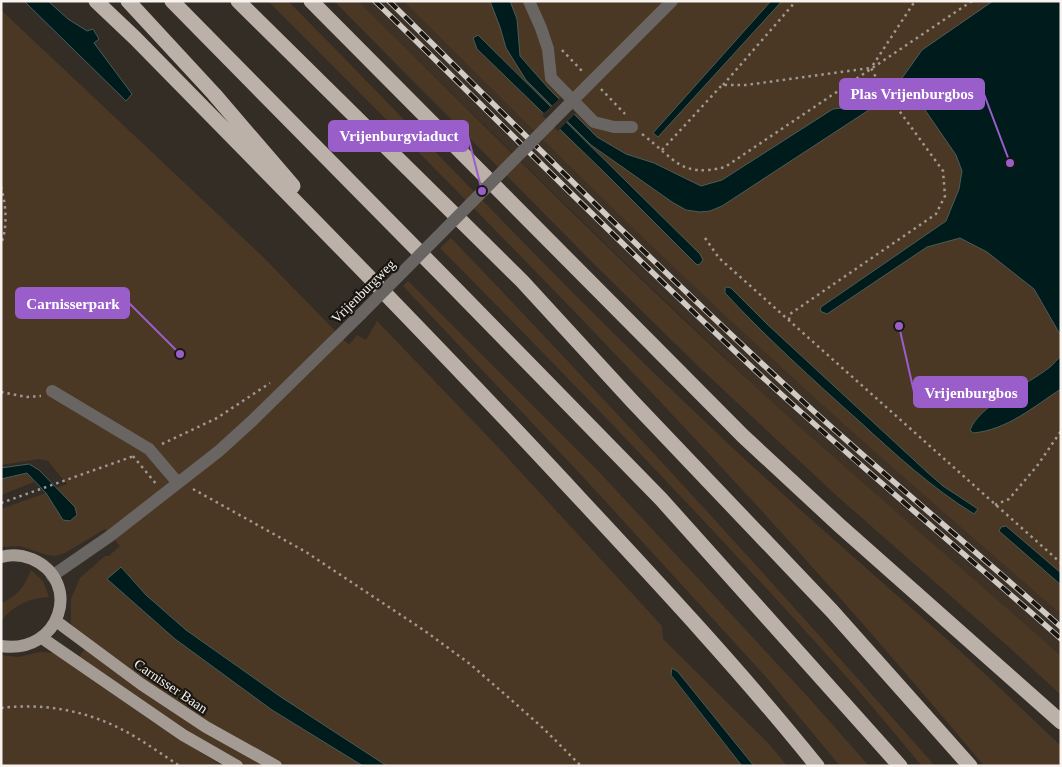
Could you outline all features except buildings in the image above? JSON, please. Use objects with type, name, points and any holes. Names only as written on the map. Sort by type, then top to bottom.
[{"type":"highway","points":[[96,1],[135,38],[393,301],[502,415],[642,565],[787,728],[817,766]]},
{"type":"highway","points":[[128,1],[214,94],[393,301]]},
{"type":"highway","points":[[172,1],[452,284],[661,499],[900,766]]},
{"type":"highway","points":[[238,1],[522,281],[633,402],[832,611],[970,766]]},
{"type":"highway","points":[[311,1],[743,436],[839,525],[1061,722]]},
{"type":"main road","points":[[1,557],[16,555],[26,557],[41,564],[57,584],[60,603],[56,621],[42,638],[33,644],[23,647],[1,646]]},
{"type":"main road","name":"Carnisser Baan","points":[[56,621],[141,684],[206,727],[276,766]]},
{"type":"main road","points":[[42,638],[183,736],[236,766]]},
{"type":"street","points":[[529,1],[548,48],[551,78],[594,122],[614,127],[632,127]]},
{"type":"street","name":"Vrijenburgweg","points":[[52,576],[91,550],[178,483],[252,421],[672,1]]},
{"type":"street","points":[[52,391],[143,452],[178,483]]},
{"type":"path","points":[[662,150],[796,1]]},
{"type":"path","points":[[722,85],[746,85],[871,68],[915,1]]},
{"type":"path","points":[[561,49],[591,83],[628,116],[632,127],[673,161],[688,170],[708,172],[725,167],[972,1]]},
{"type":"path","points":[[789,320],[790,314],[936,214],[945,196],[943,171],[879,83],[871,68]]},
{"type":"path","points":[[1,187],[6,211],[1,244]]},
{"type":"path","points":[[705,238],[719,258],[1061,563]]},
{"type":"path","points":[[1,503],[61,483],[183,435],[217,418],[271,382]]},
{"type":"path","points":[[1,392],[28,397],[41,396],[52,391]]},
{"type":"path","points":[[995,505],[1009,499],[1037,466],[1061,431]]},
{"type":"path","points":[[133,456],[164,493]]},
{"type":"path","points":[[189,492],[194,489],[306,552],[425,630],[470,664],[508,697],[581,766]]},
{"type":"path","points":[[1,708],[24,706],[57,708],[92,718],[121,729],[180,766]]},
{"type":"shaded area","points":[[268,1],[288,1],[542,262],[646,365],[762,475],[959,650],[1061,746],[1061,766],[984,766],[813,567],[725,470],[544,280]]},
{"type":"shaded area","points":[[334,1],[358,1],[706,341],[832,456],[1061,656],[1061,695],[837,496],[699,367],[596,266]]},
{"type":"shaded area","points":[[358,1],[403,1],[696,288],[778,365],[1061,614],[1061,656],[756,387],[612,250]]},
{"type":"shaded area","points":[[403,1],[1061,1],[1061,614],[877,454],[741,331],[623,218]]},
{"type":"shaded area","points":[[1,10],[261,255],[349,345],[357,335],[366,340],[377,321],[495,444],[662,626],[663,639],[770,745],[787,766],[754,766],[678,672],[672,669],[671,676],[742,766],[387,766],[281,697],[186,630],[146,595],[122,567],[107,579],[175,639],[273,711],[363,766],[279,766],[182,707],[80,636],[71,623],[71,599],[80,578],[105,556],[109,556],[120,546],[105,529],[65,553],[55,556],[20,546],[1,547],[1,509],[46,493],[63,520],[63,496],[56,488],[67,484],[48,461],[39,459],[1,465]]},
{"type":"shaded area","points":[[451,238],[696,499],[935,766],[922,766],[838,668],[732,551],[587,398],[440,248]]},
{"type":"shaded area","points":[[408,281],[601,474],[808,697],[869,766],[840,766],[766,677],[585,479],[403,286]]},
{"type":"shaded area","points":[[27,472],[34,482],[1,495],[1,479]]},
{"type":"shaded area","points":[[31,570],[43,581],[49,597],[22,603],[1,621],[1,603],[12,598],[20,590]]},
{"type":"shaded area","points":[[85,649],[265,766],[243,766],[224,755],[78,658]]},
{"type":"shaded area","points":[[40,652],[53,653],[63,658],[150,720],[222,766],[1,766],[1,655],[18,657]]},
{"type":"water","points":[[24,1],[48,1],[68,19],[87,31],[93,29],[99,39],[94,43],[132,94],[126,101]]},
{"type":"water","points":[[490,1],[510,1],[517,19],[520,56],[549,89],[597,137],[626,154],[654,163],[701,186],[722,180],[833,109],[858,106],[900,81],[922,50],[993,1],[1061,1],[1061,336],[1034,289],[987,252],[960,238],[927,247],[827,314],[820,311],[821,307],[946,221],[959,189],[962,171],[956,155],[923,107],[907,91],[901,89],[722,206],[710,211],[686,210],[591,145],[526,80],[506,48]]},
{"type":"water","points":[[771,1],[782,1],[658,137],[653,133]]},
{"type":"water","points":[[478,35],[700,254],[703,260],[699,265],[477,49],[473,38]]},
{"type":"water","points":[[725,288],[731,288],[767,324],[927,472],[943,486],[978,509],[974,514],[915,470],[807,374],[725,293]]},
{"type":"water","points":[[1061,356],[1061,389],[1008,423],[985,431],[973,433],[970,430],[975,421],[994,403],[1041,374]]},
{"type":"water","points":[[29,464],[39,470],[75,507],[77,515],[70,521],[63,520],[46,493],[27,473],[1,479],[1,468]]},
{"type":"water","points":[[1006,526],[1061,573],[1061,585],[999,531],[1001,527]]},
{"type":"water","points":[[121,567],[146,595],[186,630],[281,697],[387,766],[363,766],[272,710],[175,639],[107,579]]},
{"type":"water","points":[[672,668],[678,672],[754,766],[742,766],[671,675]]},
{"type":"pier","points":[[561,97],[576,113],[558,131],[542,115]]},
{"type":"railway","points":[[375,1],[757,372],[832,440],[1061,639]]},
{"type":"railway","points":[[389,1],[745,348],[862,454],[1061,627]]},
{"type":"place","name":"Plas Vrijenburgbos","points":[[1010,163]]},
{"type":"place","name":"Vrijenburgviaduct","points":[[482,191]]},
{"type":"place","name":"Vrijenburgbos","points":[[899,326]]},
{"type":"place","name":"Carnisserpark","points":[[180,354]]}]
